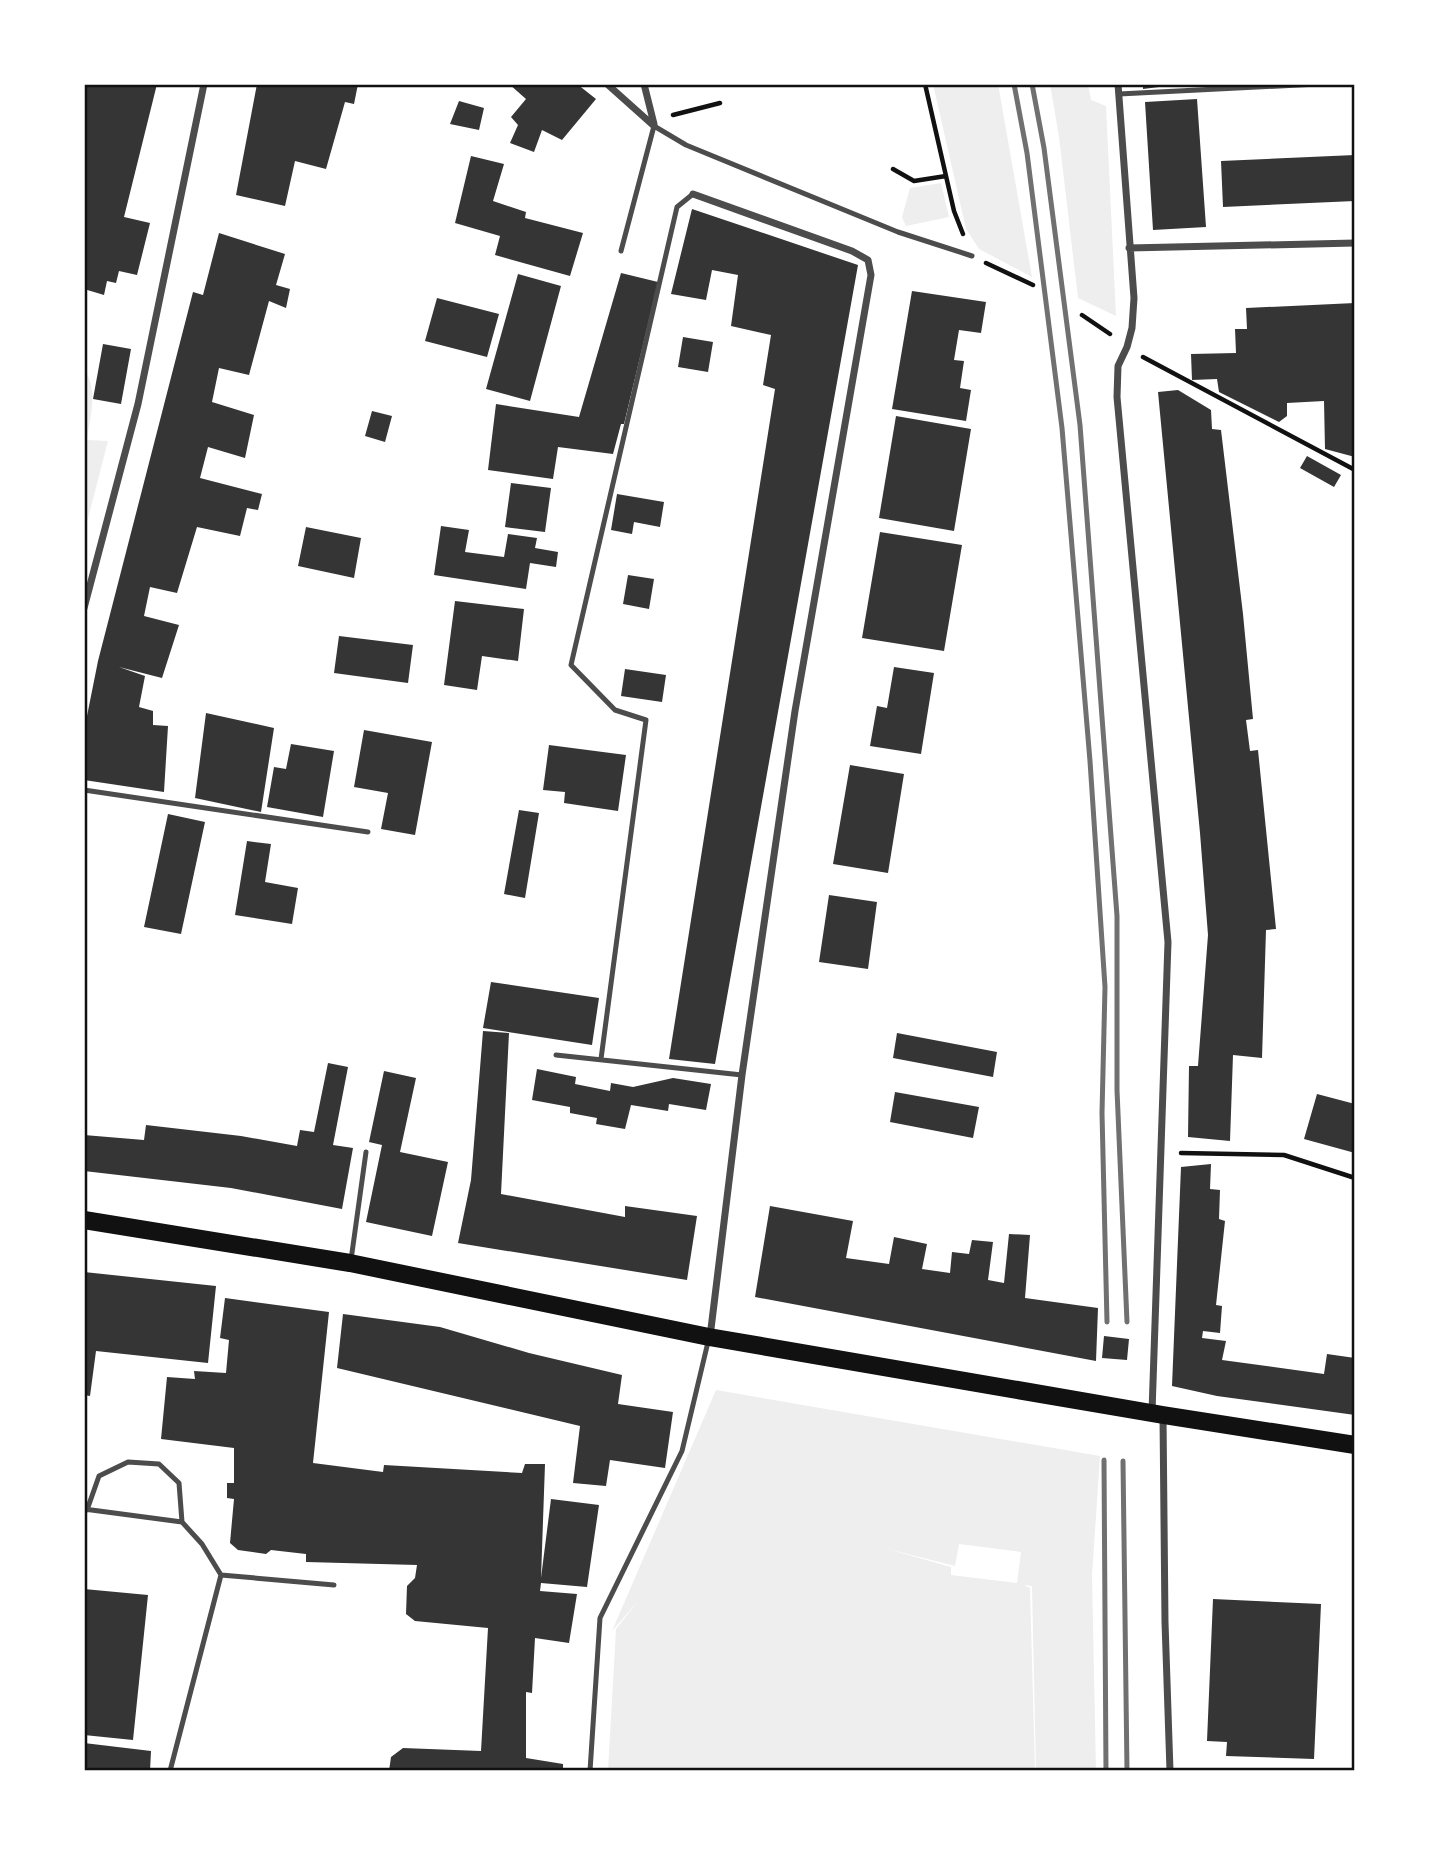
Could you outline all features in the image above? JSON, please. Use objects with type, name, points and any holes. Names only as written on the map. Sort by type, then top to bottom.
[{"type":"main road","points":[[84,1220],[350,1263],[709,1337],[1355,1445]]},
{"type":"street","points":[[84,608],[138,404],[204,84]]},
{"type":"street","points":[[607,84],[654,126]]},
{"type":"street","points":[[645,84],[654,126]]},
{"type":"street","points":[[1118,84],[1134,298],[1132,328],[1118,366],[1117,397],[1168,942],[1157,1414],[1170,1771]]},
{"type":"street","points":[[693,194],[852,251],[868,260],[871,275],[795,711],[709,1337]]},
{"type":"street","points":[[1129,248],[1355,243]]},
{"type":"lane","points":[[1119,94],[1318,84]]},
{"type":"lane","points":[[621,251],[654,126],[686,145],[898,232],[972,256]]},
{"type":"lane","points":[[601,1059],[646,720],[615,710],[572,664],[677,207],[693,194]]},
{"type":"lane","points":[[84,790],[368,832]]},
{"type":"lane","points":[[556,1055],[743,1075]]},
{"type":"lane","points":[[350,1263],[366,1152]]},
{"type":"lane","points":[[590,1771],[600,1618],[682,1451],[709,1337]]},
{"type":"lane","points":[[170,1771],[221,1575],[202,1544],[181,1521],[179,1483],[159,1464],[128,1462],[99,1476],[86,1510],[181,1521]]},
{"type":"lane","points":[[221,1575],[334,1585]]},
{"type":"path","points":[[925,84],[954,211],[972,256],[1033,285]]},
{"type":"path","points":[[654,126],[666,117],[720,103]]},
{"type":"path","points":[[893,169],[914,181],[946,176]]},
{"type":"path","points":[[1082,315],[1127,346],[1355,470]]},
{"type":"path","points":[[1163,1153],[1284,1155],[1355,1178]]},
{"type":"shaded area","points":[[933,84],[998,84],[1032,277],[979,249],[966,229]]},
{"type":"shaded area","points":[[1050,84],[1088,84],[1091,100],[1106,106],[1116,316],[1078,298]]},
{"type":"shaded area","points":[[941,183],[949,217],[906,226],[902,217],[910,188]]},
{"type":"shaded area","points":[[84,369],[89,377],[92,395],[87,440],[108,441],[84,534]]},
{"type":"shaded area","points":[[716,1390],[1100,1456],[1092,1575],[1096,1771],[1036,1771],[1032,1586],[1024,1585],[1030,1588],[1035,1771],[608,1771],[616,1629],[638,1601],[612,1631]],"holes":[[[959,1544],[1021,1552],[1017,1583],[951,1575],[951,1567],[884,1548],[955,1566]]]},
{"type":"building","points":[[87,84],[157,84],[124,217],[150,223],[137,275],[119,271],[116,283],[107,281],[104,295],[84,289],[84,97]]},
{"type":"building","points":[[257,84],[358,84],[354,104],[345,102],[326,169],[295,161],[285,206],[236,195]]},
{"type":"building","points":[[509,84],[577,84],[596,99],[562,140],[542,130],[534,152],[510,143],[518,125],[511,117],[526,99]]},
{"type":"building","points":[[1143,84],[1167,84],[1167,86],[1143,89]]},
{"type":"building","points":[[1197,99],[1206,227],[1153,230],[1145,102]]},
{"type":"building","points":[[459,101],[484,108],[479,130],[450,124]]},
{"type":"building","points":[[1355,155],[1355,201],[1223,207],[1221,161]]},
{"type":"building","points":[[471,156],[504,164],[493,201],[526,212],[525,218],[583,233],[570,276],[495,255],[500,236],[455,223]]},
{"type":"building","points":[[692,209],[858,265],[715,1064],[669,1059],[775,389],[763,385],[771,335],[731,326],[738,275],[712,270],[706,300],[671,294]]},
{"type":"building","points":[[219,233],[285,254],[276,285],[290,289],[286,308],[269,301],[249,375],[219,368],[212,402],[254,415],[245,458],[208,447],[200,478],[262,494],[258,510],[247,508],[240,536],[197,527],[177,593],[150,587],[144,616],[179,625],[162,678],[119,667],[145,676],[139,707],[153,711],[153,725],[168,726],[164,792],[84,780],[84,731],[98,661],[193,292],[203,295]]},
{"type":"building","points":[[621,273],[658,282],[624,424],[621,424],[613,454],[558,447],[553,479],[488,470],[496,404],[579,417]]},
{"type":"building","points":[[518,274],[561,286],[530,401],[486,389]]},
{"type":"building","points":[[912,291],[986,302],[981,333],[959,330],[954,360],[964,361],[960,388],[971,390],[966,421],[892,409]]},
{"type":"building","points":[[437,298],[499,314],[487,357],[425,341]]},
{"type":"building","points":[[1355,303],[1355,457],[1325,449],[1324,401],[1287,403],[1287,416],[1279,422],[1219,392],[1217,379],[1192,380],[1191,354],[1236,353],[1235,329],[1247,329],[1246,308]]},
{"type":"building","points":[[683,337],[713,342],[708,372],[678,367]]},
{"type":"building","points":[[103,344],[131,349],[121,404],[93,399]]},
{"type":"building","points":[[1178,390],[1211,410],[1212,429],[1221,430],[1253,719],[1246,720],[1250,751],[1258,750],[1276,929],[1266,930],[1262,1058],[1233,1055],[1230,1141],[1188,1137],[1189,1066],[1198,1066],[1208,935],[1158,392]]},
{"type":"building","points":[[372,411],[392,416],[385,442],[365,436]]},
{"type":"building","points":[[896,416],[971,429],[954,531],[879,518]]},
{"type":"building","points":[[1307,456],[1341,475],[1334,487],[1300,468]]},
{"type":"building","points":[[511,483],[551,488],[545,532],[505,527]]},
{"type":"building","points":[[617,494],[664,502],[660,527],[634,522],[632,534],[611,530]]},
{"type":"building","points":[[441,526],[469,530],[465,552],[504,557],[508,534],[537,538],[535,548],[558,552],[556,567],[530,563],[526,589],[434,575]]},
{"type":"building","points":[[306,527],[361,538],[354,578],[298,566]]},
{"type":"building","points":[[880,532],[962,545],[944,651],[862,638]]},
{"type":"building","points":[[628,575],[654,579],[649,609],[623,604]]},
{"type":"building","points":[[455,601],[524,609],[518,661],[482,656],[477,690],[444,685]]},
{"type":"building","points":[[339,636],[413,645],[408,683],[334,673]]},
{"type":"building","points":[[894,667],[934,673],[921,754],[870,746],[877,706],[887,708]]},
{"type":"building","points":[[625,669],[666,675],[662,702],[621,696]]},
{"type":"building","points":[[206,713],[274,728],[261,812],[195,798]]},
{"type":"building","points":[[364,730],[432,742],[415,835],[381,829],[388,793],[354,787]]},
{"type":"building","points":[[291,744],[334,751],[323,817],[267,807],[274,767],[286,769]]},
{"type":"building","points":[[549,745],[626,755],[618,811],[564,803],[565,792],[543,790]]},
{"type":"building","points":[[850,765],[904,774],[888,873],[833,864]]},
{"type":"building","points":[[519,810],[539,813],[525,898],[504,894]]},
{"type":"building","points":[[168,814],[205,822],[181,934],[144,927]]},
{"type":"building","points":[[247,841],[271,844],[265,882],[298,888],[292,924],[235,915]]},
{"type":"building","points":[[829,895],[877,902],[868,969],[819,962]]},
{"type":"building","points":[[491,982],[599,998],[592,1045],[483,1028]]},
{"type":"building","points":[[483,1031],[509,1033],[501,1194],[625,1217],[625,1206],[697,1216],[687,1280],[458,1243],[471,1180]]},
{"type":"building","points":[[897,1033],[997,1052],[993,1077],[893,1058]]},
{"type":"building","points":[[328,1063],[348,1067],[333,1145],[353,1148],[342,1209],[231,1188],[84,1171],[84,1135],[144,1140],[146,1125],[241,1136],[297,1146],[300,1130],[314,1132]]},
{"type":"building","points":[[537,1069],[576,1077],[575,1084],[610,1091],[611,1083],[633,1087],[673,1078],[711,1084],[706,1110],[669,1104],[668,1111],[631,1105],[625,1129],[596,1124],[597,1118],[570,1113],[570,1107],[532,1100]]},
{"type":"building","points":[[384,1071],[416,1078],[400,1152],[448,1162],[432,1236],[366,1222],[382,1145],[369,1142]]},
{"type":"building","points":[[895,1092],[979,1107],[973,1138],[890,1122]]},
{"type":"building","points":[[1317,1094],[1355,1104],[1355,1153],[1304,1139]]},
{"type":"building","points":[[1211,1164],[1210,1189],[1220,1190],[1219,1219],[1225,1221],[1216,1305],[1222,1306],[1220,1333],[1203,1331],[1202,1338],[1226,1341],[1222,1360],[1324,1374],[1327,1354],[1355,1358],[1355,1415],[1217,1396],[1172,1386],[1181,1167]]},
{"type":"building","points":[[770,1206],[853,1221],[846,1258],[889,1264],[894,1237],[927,1244],[922,1269],[950,1273],[952,1252],[969,1254],[972,1240],[993,1242],[988,1280],[1004,1283],[1009,1234],[1030,1235],[1025,1298],[1098,1308],[1096,1361],[755,1297]]},
{"type":"building","points":[[84,1272],[216,1286],[208,1363],[96,1351],[90,1396],[84,1395]]},
{"type":"building","points":[[225,1298],[329,1312],[313,1463],[383,1472],[384,1465],[522,1473],[525,1464],[545,1464],[541,1578],[551,1499],[599,1505],[587,1587],[541,1583],[540,1591],[577,1594],[569,1643],[535,1638],[532,1693],[526,1692],[526,1758],[563,1764],[563,1771],[389,1771],[391,1757],[403,1748],[481,1751],[488,1628],[415,1621],[406,1614],[407,1586],[415,1578],[417,1565],[306,1562],[306,1554],[271,1550],[266,1554],[238,1550],[230,1543],[234,1499],[227,1498],[227,1483],[234,1483],[234,1448],[161,1439],[167,1377],[195,1379],[194,1371],[226,1373],[229,1340],[220,1338]]},
{"type":"building","points":[[343,1314],[440,1327],[529,1353],[622,1375],[618,1404],[673,1412],[665,1468],[610,1460],[606,1486],[573,1483],[580,1426],[337,1368]]},
{"type":"building","points":[[1104,1336],[1129,1339],[1127,1360],[1102,1358]]},
{"type":"building","points":[[84,1589],[148,1595],[133,1740],[84,1735]]},
{"type":"building","points":[[1213,1599],[1321,1604],[1314,1759],[1226,1756],[1227,1742],[1207,1741]]},
{"type":"building","points":[[84,1743],[151,1751],[150,1771],[84,1771]]},
{"type":"railway","points":[[1014,84],[1027,153],[1062,428],[1090,761],[1105,987],[1102,1113],[1107,1322]]},
{"type":"railway","points":[[1032,84],[1044,148],[1080,425],[1117,916],[1117,1090],[1127,1322]]},
{"type":"railway","points":[[1104,1460],[1106,1771]]},
{"type":"railway","points":[[1123,1461],[1127,1771]]}]
